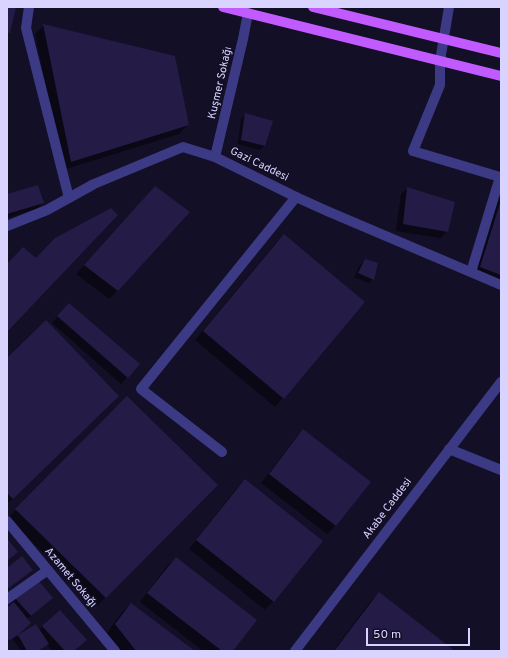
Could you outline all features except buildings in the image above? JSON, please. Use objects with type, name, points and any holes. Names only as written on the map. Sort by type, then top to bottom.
[{"type":"main road","points":[[223,7],[501,76]]},
{"type":"main road","points":[[313,7],[501,53]]},
{"type":"street","points":[[29,7],[26,28],[69,198]]},
{"type":"street","points":[[449,7],[440,61],[440,85],[413,151],[500,177],[471,272]]},
{"type":"street","name":"Kuşmer Sokağı","points":[[216,157],[248,13]]},
{"type":"street","name":"Gazi Caddesi","points":[[7,226],[47,210],[94,184],[183,147],[216,157],[296,197],[501,285]]},
{"type":"street","points":[[222,452],[141,388],[296,197]]},
{"type":"street","name":"Akabe Caddesi","points":[[295,651],[501,382]]},
{"type":"street","points":[[449,449],[501,470]]},
{"type":"street","name":"Azamet Sokağı","points":[[7,521],[115,651]]},
{"type":"street","points":[[7,599],[48,570]]}]
